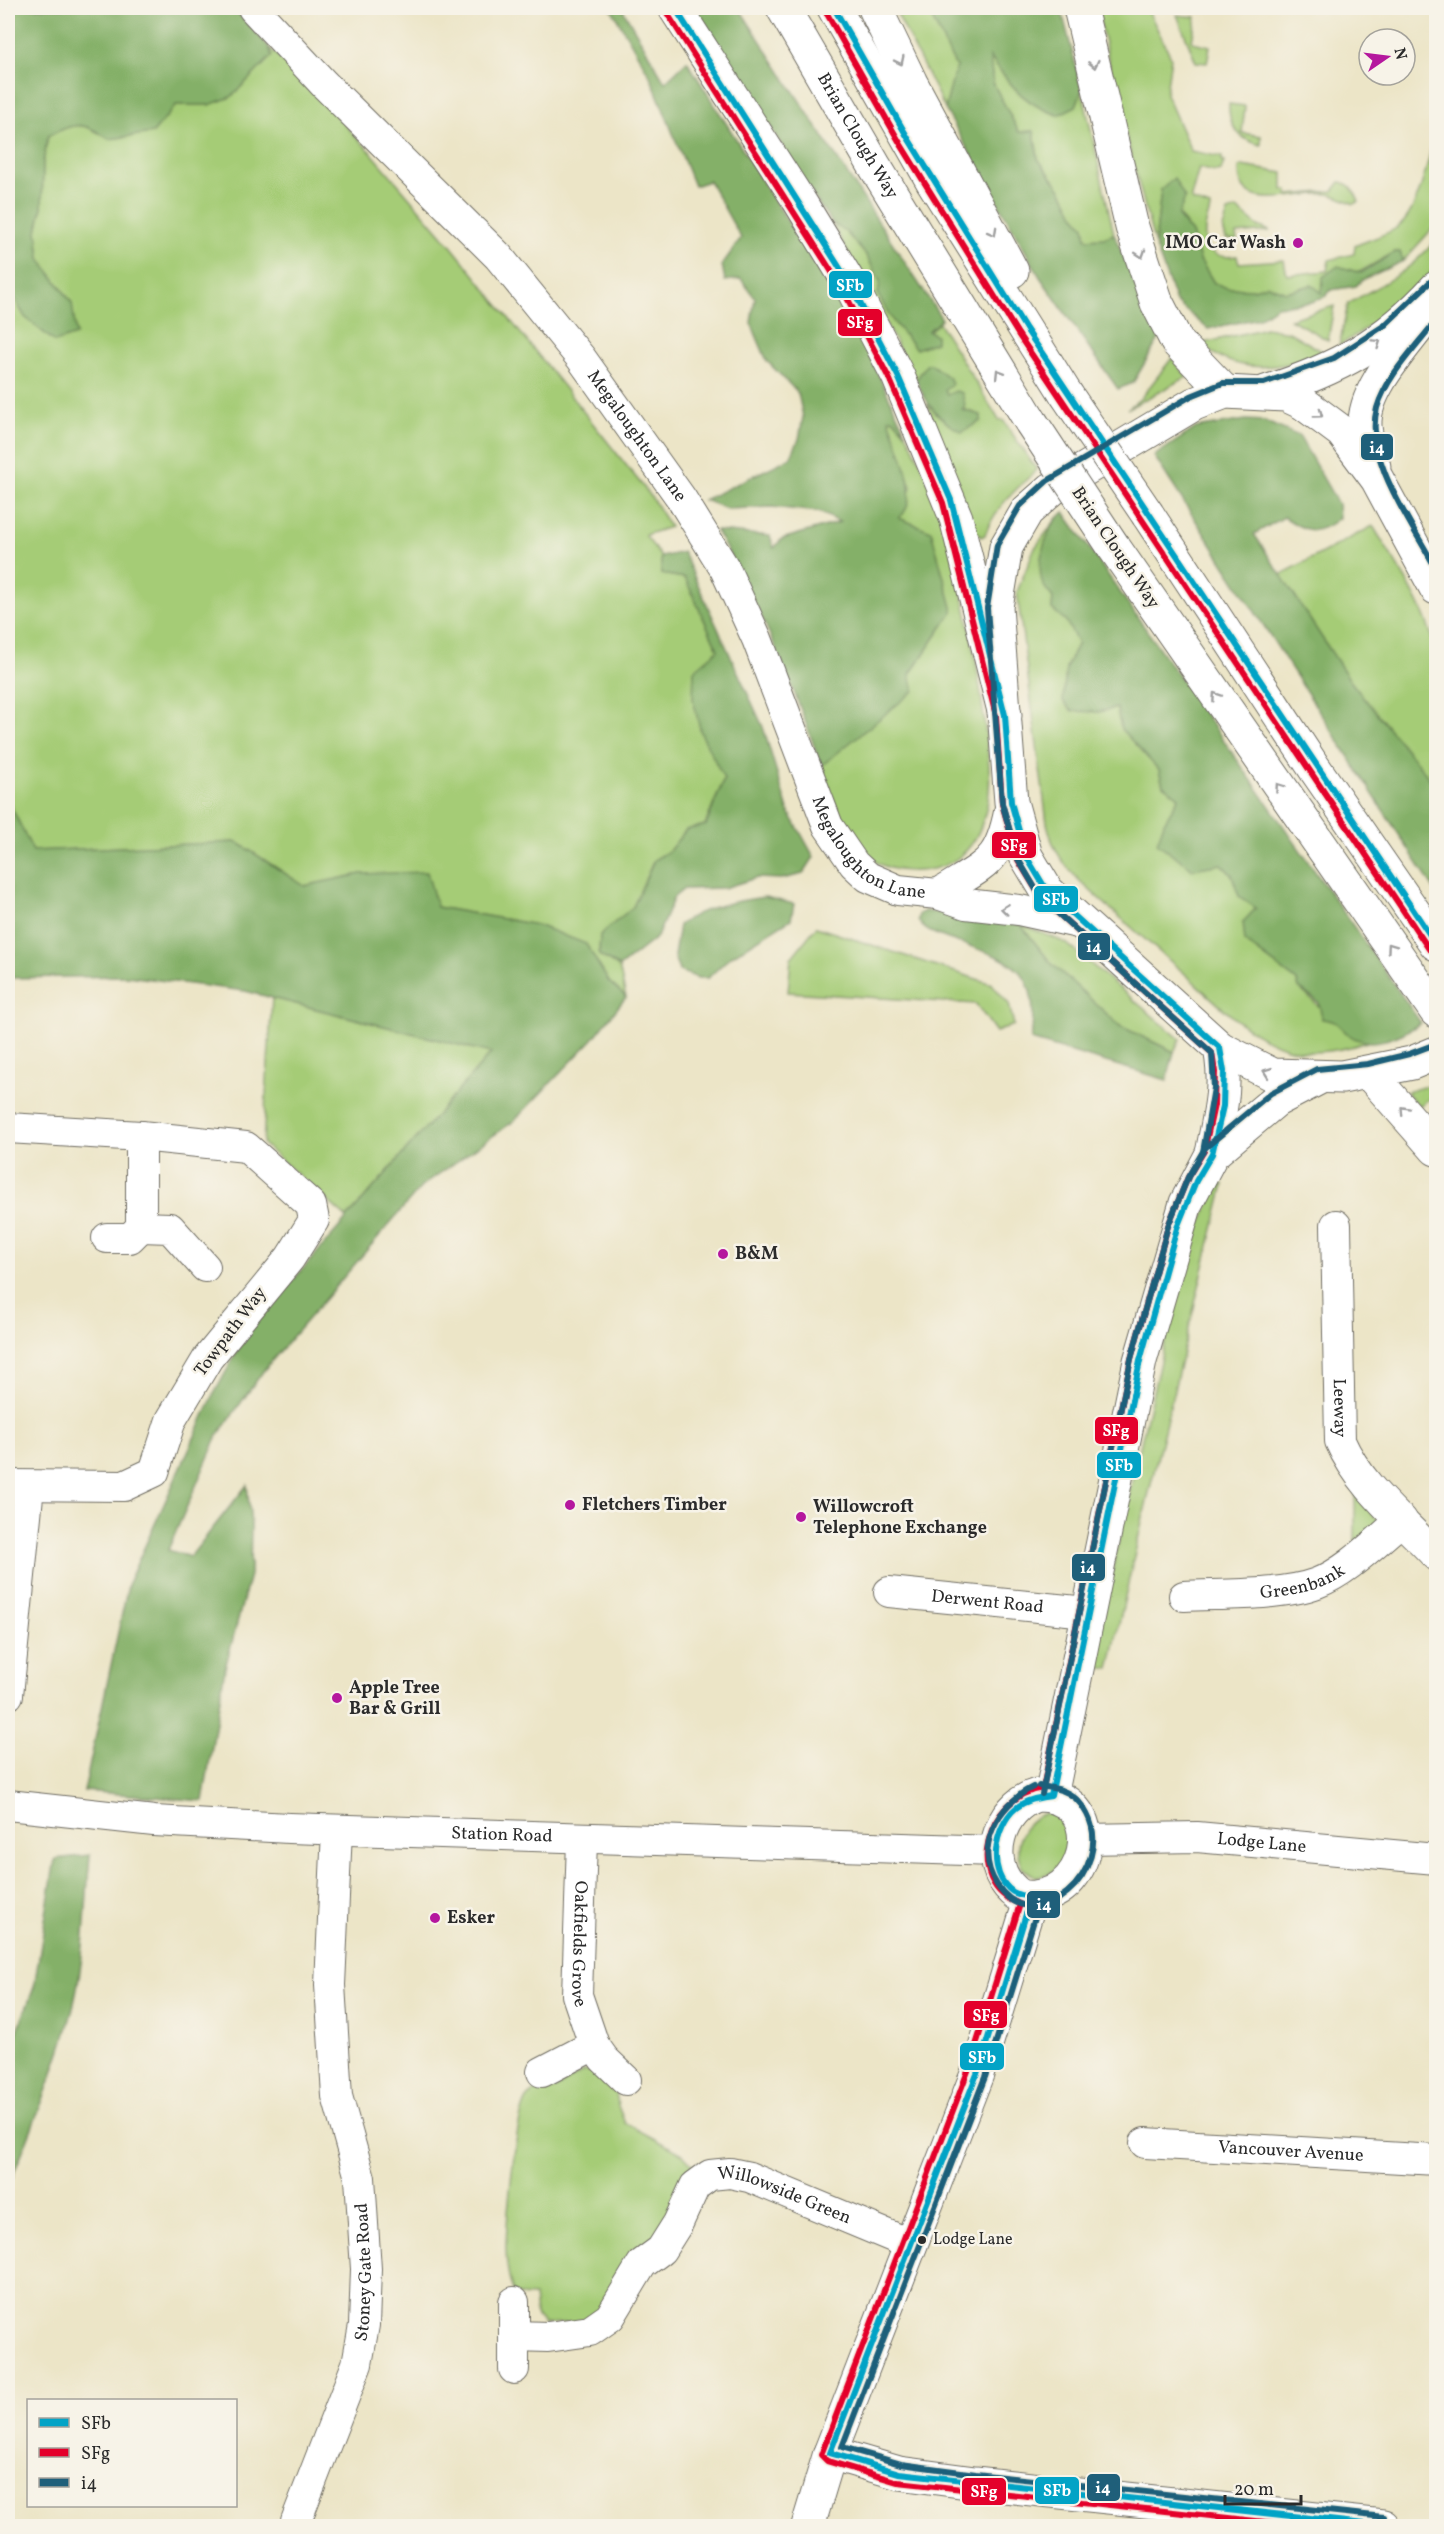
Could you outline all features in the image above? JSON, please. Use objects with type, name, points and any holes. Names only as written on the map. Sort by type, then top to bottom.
[{"type":"main road","points":[[675,8],[798,199],[849,284],[898,376],[954,509],[1005,715]]},
{"type":"main road","points":[[834,8],[933,182],[1066,394],[1315,769],[1437,944]]},
{"type":"main road","points":[[875,8],[916,92],[996,237],[1048,365]]},
{"type":"main road","points":[[1080,8],[1132,227],[1157,303],[1177,342],[1225,392]]},
{"type":"main road","name":"Brian Clough Way","points":[[785,15],[1030,422],[1113,546],[1430,1003]]},
{"type":"main road","points":[[1266,392],[1313,377],[1368,349],[1391,332],[1437,288]]},
{"type":"main road","points":[[1377,479],[1365,425],[1368,405],[1379,381],[1437,302]]},
{"type":"main road","points":[[1434,579],[1377,479],[1335,427],[1303,403],[1286,395],[1266,392],[1225,392],[1194,404],[1052,489],[1027,511],[1006,547],[996,607],[1011,802],[1026,856],[1047,891],[1220,1048],[1273,1075],[1320,1078],[1369,1073],[1412,1063],[1437,1053]]},
{"type":"main road","points":[[1051,1796],[1140,1361],[1177,1228],[1196,1181],[1212,1154],[1223,1106],[1224,1071],[1220,1048]]},
{"type":"main road","points":[[1369,1073],[1437,1149]]},
{"type":"main road","points":[[1212,1154],[1275,1101],[1320,1078]]},
{"type":"main road","points":[[1037,1795],[1051,1796],[1061,1799],[1076,1812],[1086,1839],[1074,1876],[1059,1889],[1042,1897],[1031,1898],[1017,1894],[1007,1885],[999,1874],[996,1851],[1001,1828],[1011,1812],[1026,1799],[1037,1795]]},
{"type":"main road","points":[[808,2526],[830,2453],[976,2074],[1031,1898]]},
{"type":"main road","points":[[830,2453],[899,2473],[1383,2526]]},
{"type":"street","name":"Megaloughton Lane","points":[[253,8],[324,84],[498,256],[581,358],[681,498],[725,569],[757,639],[828,826],[854,864],[868,877],[908,892],[938,894],[966,904],[1019,910],[1083,924]]},
{"type":"street","name":"Megaloughton Lane","points":[[938,894],[973,874],[993,856],[1005,835],[1011,802]]},
{"type":"street","points":[[8,1128],[141,1136],[141,1227],[130,1238],[107,1238]]},
{"type":"street","name":"Towpath Way","points":[[8,1695],[18,1486],[124,1486],[154,1473],[171,1419],[208,1358],[290,1258],[314,1220],[310,1205],[246,1147],[141,1136]]},
{"type":"street","name":"Leeway","points":[[1336,1225],[1340,1441],[1352,1465],[1437,1556]]},
{"type":"street","points":[[141,1227],[170,1228],[205,1267]]},
{"type":"street","name":"Greenbank","points":[[1184,1596],[1284,1589],[1317,1583],[1337,1572],[1402,1520]]},
{"type":"street","name":"Derwent Road","points":[[889,1592],[1088,1612]]},
{"type":"street","name":"Station Road","points":[[8,1806],[154,1821],[337,1830],[582,1840],[996,1851]]},
{"type":"street","name":"Stoney Gate Road","points":[[296,2526],[357,2364],[364,2325],[366,2269],[360,2178],[337,2096],[330,1984],[337,1830]]},
{"type":"street","name":"Lodge Lane","points":[[1086,1839],[1197,1837],[1437,1859]]},
{"type":"street","name":"Oakfields Grove","points":[[582,1840],[577,1995],[594,2045],[603,2059],[626,2079]]},
{"type":"street","points":[[542,2072],[594,2045]]},
{"type":"street","name":"Vancouver Avenue","points":[[1145,2143],[1437,2160]]},
{"type":"street","name":"Willowside Green","points":[[514,2336],[548,2337],[590,2331],[610,2317],[642,2264],[661,2250],[678,2223],[695,2186],[710,2175],[730,2173],[749,2177],[912,2245]]},
{"type":"street","points":[[514,2302],[514,2369]]},
{"type":"green space","points":[[8,8],[233,8],[269,47],[272,56],[231,97],[209,105],[176,105],[153,133],[109,139],[85,126],[73,126],[48,136],[43,162],[42,207],[37,231],[40,259],[72,303],[76,335],[55,342],[25,317],[8,287]]},
{"type":"green space","points":[[611,8],[622,8],[665,82],[687,61],[861,338],[906,433],[893,418],[889,419],[909,485],[906,509],[899,518],[931,531],[953,611],[910,674],[914,691],[821,766],[799,705],[762,616],[716,531],[770,536],[774,548],[782,539],[840,522],[819,512],[772,507],[727,509],[704,500],[790,458],[799,439],[803,417],[798,393],[767,361],[751,323],[755,298],[741,279],[725,281],[722,265],[741,238],[709,181],[694,186],[650,76]]},
{"type":"green space","points":[[695,8],[739,8],[942,319],[928,331],[936,335],[936,342],[916,349],[893,321],[878,295],[880,281],[866,255],[845,231],[832,223],[820,206]]},
{"type":"green space","points":[[894,8],[927,8],[956,67],[945,109]]},
{"type":"green space","points":[[927,8],[1061,8],[1082,90],[1076,106],[1058,115],[1035,105],[1012,85],[990,57],[993,83],[1019,132],[1034,131],[1038,159],[1084,226],[1086,239],[1104,238],[1114,234],[1146,311],[1160,337],[1133,383],[1118,389],[1040,277],[945,109],[956,67]]},
{"type":"green space","points":[[1097,8],[1147,8],[1171,57],[1166,94],[1191,151],[1222,157],[1222,162],[1224,162],[1221,171],[1215,172],[1199,168],[1191,197],[1193,201],[1210,207],[1205,238],[1206,244],[1213,253],[1230,257],[1237,256],[1239,263],[1284,260],[1287,275],[1327,271],[1329,260],[1354,254],[1355,246],[1393,230],[1405,220],[1412,209],[1422,182],[1436,131],[1435,226],[1403,261],[1400,252],[1395,252],[1322,293],[1311,285],[1286,292],[1267,285],[1254,289],[1227,288],[1214,283],[1200,260],[1192,233],[1161,190],[1155,245],[1123,124]]},
{"type":"green space","points":[[1177,15],[1196,17],[1192,42],[1210,46],[1207,63],[1196,62]]},
{"type":"green space","points":[[269,47],[369,150],[452,247],[650,495],[670,527],[645,535],[661,557],[661,574],[685,578],[718,650],[717,761],[724,779],[705,825],[686,830],[669,851],[654,860],[633,907],[600,935],[599,955],[619,967],[626,997],[609,982],[586,944],[537,925],[437,907],[361,874],[304,886],[237,842],[33,851],[8,800],[8,287],[25,317],[55,342],[72,303],[40,259],[37,231],[42,207],[43,162],[48,136],[73,126],[85,126],[109,139],[153,133],[176,105],[209,105],[272,56]]},
{"type":"green space","points":[[989,56],[1026,99],[1058,115],[1076,106],[1082,90],[1114,234],[1104,238],[1086,239],[1084,226],[1038,159],[1034,131],[1019,132],[993,83]]},
{"type":"green space","points":[[1229,104],[1245,106],[1242,133],[1261,136],[1261,145],[1247,140],[1236,131],[1230,119]]},
{"type":"green space","points":[[1242,166],[1283,173],[1283,190],[1288,190],[1288,195],[1333,191],[1340,182],[1350,186],[1359,201],[1354,204],[1328,194],[1259,197],[1248,192],[1241,183],[1239,168]]},
{"type":"green space","points":[[1174,178],[1185,198],[1178,216],[1192,233],[1200,260],[1214,283],[1227,288],[1254,289],[1267,285],[1286,292],[1312,285],[1322,293],[1323,277],[1338,266],[1361,273],[1395,252],[1400,252],[1403,261],[1362,280],[1356,286],[1331,290],[1326,296],[1312,302],[1277,306],[1259,318],[1208,329],[1176,302],[1155,245],[1161,190]]},
{"type":"green space","points":[[1237,209],[1258,226],[1270,231],[1236,234],[1237,241],[1226,239],[1223,228],[1228,212]]},
{"type":"green space","points":[[832,223],[845,231],[866,255],[880,281],[928,332],[939,323],[999,420],[1003,420],[1037,470],[1007,499],[994,516],[985,535],[981,537],[975,530],[927,404],[949,425],[981,415],[955,403],[927,365],[916,380]]},
{"type":"green space","points":[[1436,240],[1436,265],[1414,296],[1339,346],[1348,304],[1405,270]]},
{"type":"green space","points":[[1334,306],[1328,340],[1290,319]]},
{"type":"green space","points":[[1266,328],[1289,332],[1327,354],[1277,366],[1246,366],[1215,355],[1200,344]]},
{"type":"green space","points":[[1172,358],[1187,377],[1127,409],[1141,398]]},
{"type":"green space","points":[[927,364],[931,364],[950,379],[952,384],[945,389],[947,395],[956,391],[962,393],[965,405],[962,410],[981,415],[981,421],[962,432],[940,416],[924,396],[916,380]]},
{"type":"green space","points":[[892,418],[906,432],[936,501],[948,538],[975,655],[989,772],[987,806],[980,828],[971,845],[958,858],[947,864],[920,871],[893,868],[868,857],[852,838],[841,818],[821,766],[910,674],[953,611],[931,531],[898,518],[911,487],[888,419]]},
{"type":"green space","points":[[1246,420],[1264,421],[1299,436],[1338,504],[1339,518],[1324,528],[1311,530],[1284,517],[1254,534],[1351,682],[1436,786],[1436,892],[1154,456],[1196,428]]},
{"type":"green space","points":[[1064,512],[1421,1023],[1395,1037],[1367,1042],[1349,1035],[1335,1022],[1322,1019],[1319,1003],[1299,988],[1297,981],[1245,942],[1243,922],[1256,908],[1239,896],[1232,875],[1221,864],[1193,869],[1157,843],[1164,823],[1179,797],[1163,785],[1159,770],[1121,729],[1117,708],[1098,712],[1072,711],[1063,701],[1066,668],[1078,643],[1066,621],[1052,609],[1053,598],[1042,582],[1041,564],[1048,534]]},
{"type":"green space","points":[[1057,518],[1044,549],[1041,568],[1047,588],[1053,598],[1052,609],[1066,621],[1078,643],[1066,668],[1098,712],[1117,708],[1121,729],[1159,770],[1163,785],[1179,797],[1164,823],[1193,869],[1221,864],[1232,875],[1239,896],[1256,908],[1245,942],[1297,981],[1299,988],[1350,1035],[1367,1042],[1339,1050],[1300,1051],[1276,1044],[1247,1028],[1077,878],[1060,857],[1052,842],[1047,823],[1017,592],[1034,549]]},
{"type":"green space","points":[[1373,526],[1419,604],[1430,631],[1437,667],[1438,687],[1436,786],[1351,682],[1280,575]]},
{"type":"green space","points":[[683,552],[763,727],[788,810],[814,857],[803,874],[782,879],[756,878],[724,888],[684,889],[674,897],[657,937],[619,967],[599,955],[600,935],[633,907],[654,860],[669,851],[686,830],[706,825],[724,779],[701,733],[693,699],[694,670],[718,650],[685,578],[661,574],[661,557]]},
{"type":"green space","points":[[8,800],[33,851],[237,842],[304,886],[361,874],[427,872],[437,907],[537,925],[586,944],[609,982],[626,997],[593,1039],[514,1121],[422,1186],[264,1370],[218,1435],[168,1550],[190,1557],[247,1485],[251,1524],[250,1575],[225,1668],[203,1801],[84,1791],[129,1581],[214,1394],[247,1333],[491,1053],[245,991],[127,976],[8,978]]},
{"type":"green space","points":[[765,897],[794,904],[791,919],[730,957],[708,978],[698,978],[679,971],[674,956],[679,925],[709,909]]},
{"type":"green space","points":[[925,911],[1020,924],[1051,963],[1120,1026],[1174,1052],[1167,1080],[1031,1040],[1033,1015],[1031,995],[1025,980],[1017,969],[989,953],[927,930],[918,920],[919,914]]},
{"type":"green space","points":[[1020,924],[1066,943],[1180,1039],[1174,1052],[1120,1026],[1051,963]]},
{"type":"green space","points":[[816,927],[992,984],[1009,1004],[1014,1025],[996,1032],[976,1004],[788,992],[791,958]]},
{"type":"green space","points":[[272,998],[491,1053],[347,1218],[263,1144]]},
{"type":"green space","points":[[1436,1083],[1436,1094],[1419,1106],[1406,1092]]},
{"type":"green space","points":[[1224,1184],[1143,1517],[1109,1669],[1092,1666],[1177,1293],[1205,1212],[1218,1185]]},
{"type":"green space","points":[[1355,1495],[1379,1521],[1355,1547]]},
{"type":"green space","points":[[1043,1814],[1055,1816],[1063,1822],[1068,1844],[1058,1867],[1048,1874],[1036,1877],[1022,1868],[1018,1844],[1020,1836],[1029,1823]]},
{"type":"green space","points":[[90,1855],[82,1958],[75,1999],[64,2041],[8,2188],[8,2057],[34,1987],[55,1859]]},
{"type":"green space","points":[[584,2071],[597,2071],[615,2085],[618,2106],[625,2123],[683,2154],[696,2168],[667,2223],[602,2309],[583,2322],[543,2324],[536,2315],[534,2296],[515,2295],[508,2270],[507,2232],[515,2146],[523,2109],[529,2096],[543,2085],[549,2083],[554,2089]]},
{"type":"transit line","name":"SFb","points":[[675,8],[850,284],[898,376],[951,500],[1005,715],[1011,802],[1026,856],[1047,891],[1220,1048],[1224,1071],[1223,1106],[1212,1154],[1196,1181],[1177,1228],[1140,1361],[1051,1796],[1028,1801],[1016,1808],[1008,1816],[998,1838],[996,1862],[1004,1884],[1013,1892],[1031,1898],[977,2074],[830,2453],[899,2473],[1383,2526]]},
{"type":"transit line","name":"SFb","points":[[834,8],[908,138],[1026,329],[1436,944]]},
{"type":"transit line","name":"SFg","points":[[826,12],[900,143],[1018,334],[1429,949]]},
{"type":"transit line","name":"SFg","points":[[667,13],[842,288],[890,380],[943,503],[996,716],[1002,804],[1018,860],[1041,898],[1212,1053],[1215,1072],[1214,1105],[1204,1151],[1188,1177],[1168,1226],[1131,1359],[1043,1788],[1023,1794],[1007,1806],[995,1823],[988,1841],[987,1860],[991,1878],[1002,1894],[1020,1904],[968,2071],[821,2455],[827,2461],[898,2482],[1302,2526]]},
{"type":"transit line","name":"i4","points":[[1203,1152],[1214,1088],[1212,1053],[1041,898],[1018,859],[1002,803],[987,608],[997,545],[1020,506],[1047,481],[1191,396],[1223,383],[1264,383],[1334,358],[1385,325],[1430,282]]},
{"type":"transit line","name":"i4","points":[[1430,328],[1386,386],[1377,408],[1375,428],[1377,449],[1393,492],[1436,569]]},
{"type":"transit line","name":"i4","points":[[1042,1794],[1131,1359],[1168,1226],[1188,1177],[1205,1148],[1271,1093],[1317,1069],[1368,1064],[1409,1054],[1433,1045]]},
{"type":"transit line","name":"i4","points":[[1033,1787],[1009,1804],[1000,1816],[993,1828],[988,1856],[990,1871],[997,1885],[1013,1901],[1032,1907],[1050,1903],[1068,1892],[1082,1876],[1091,1857],[1093,1835],[1087,1814],[1077,1800],[1061,1790],[1039,1786]]},
{"type":"transit line","name":"i4","points":[[1040,1901],[985,2077],[842,2447],[901,2464],[976,2474],[1384,2517]]},
{"type":"place","name":"IMO Car Wash","points":[[1298,243]]},
{"type":"place","name":"B&M","points":[[723,1254]]},
{"type":"place","name":"Fletchers Timber","points":[[570,1505]]},
{"type":"place","name":"Willowcroft Telephone Exchange","points":[[801,1517]]},
{"type":"place","name":"Apple Tree Bar & Grill","points":[[337,1698]]},
{"type":"place","name":"Esker","points":[[435,1918]]},
{"type":"place","name":"Lodge Lane","points":[[922,2240]]}]
